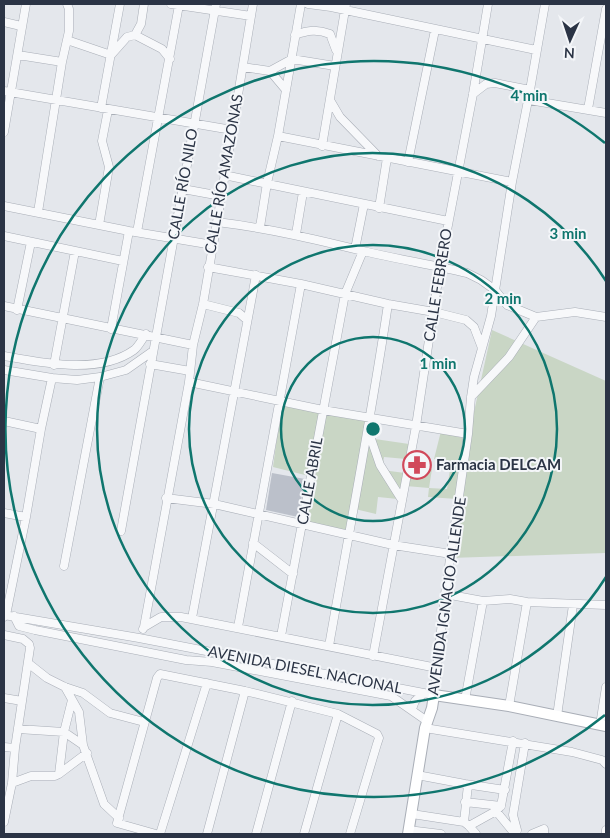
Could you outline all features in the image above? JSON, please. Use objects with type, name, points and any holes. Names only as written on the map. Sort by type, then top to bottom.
[{"type":"street","points":[[4,132],[7,91],[18,55],[21,26],[26,4]]},
{"type":"street","points":[[38,212],[62,62],[69,31],[70,9],[67,4]]},
{"type":"street","points":[[99,224],[109,168],[102,141],[105,109],[111,54],[120,4]]},
{"type":"street","points":[[135,35],[141,24],[144,4]]},
{"type":"street","points":[[111,329],[124,261],[133,231],[159,118],[170,59],[175,4],[215,7],[251,16]]},
{"type":"street","name":"CALLE RÍO AMAZONAS","points":[[138,650],[139,638],[144,626],[190,371],[193,344],[203,304],[253,4]]},
{"type":"street","points":[[260,227],[302,4]]},
{"type":"street","points":[[308,4],[345,7],[436,30],[536,50]]},
{"type":"street","name":"CALLE FEBRERO","points":[[373,656],[416,426],[440,267],[483,40],[488,4]]},
{"type":"street","name":"AVENIDA IGNACIO ALLENDE","points":[[408,832],[426,724],[432,708],[428,694],[437,668],[445,594],[468,434],[471,397],[491,316],[512,182],[545,4]]},
{"type":"street","name":"CALLE RÍO NILO","points":[[121,531],[215,7]]},
{"type":"street","points":[[322,146],[345,7]]},
{"type":"street","points":[[588,109],[606,8]]},
{"type":"street","points":[[4,22],[21,26]]},
{"type":"street","points":[[296,35],[306,31],[321,30],[330,34],[337,52]]},
{"type":"street","points":[[408,162],[436,30]]},
{"type":"street","points":[[111,54],[127,37],[135,35],[150,41],[162,49],[170,59]]},
{"type":"street","points":[[67,40],[111,54]]},
{"type":"street","points":[[18,55],[62,62]]},
{"type":"street","points":[[243,67],[270,71],[292,59],[335,66]]},
{"type":"street","points":[[270,71],[286,90]]},
{"type":"street","points":[[473,94],[486,84],[494,83],[530,90]]},
{"type":"street","points":[[7,91],[232,130]]},
{"type":"street","points":[[330,100],[340,117],[378,156]]},
{"type":"street","points":[[528,100],[606,113]]},
{"type":"street","points":[[278,136],[512,182]]},
{"type":"street","points":[[379,208],[387,158]]},
{"type":"street","points":[[224,175],[448,221]]},
{"type":"street","points":[[183,189],[221,196]]},
{"type":"street","points":[[296,234],[303,192]]},
{"type":"street","name":"CALLE ABRIL","points":[[281,636],[345,294],[359,250],[364,204]]},
{"type":"street","points":[[4,206],[213,245]]},
{"type":"street","points":[[217,222],[260,227],[296,234],[359,250],[468,273],[495,290],[507,305],[536,317],[575,312],[606,316]]},
{"type":"street","points":[[4,236],[124,261]]},
{"type":"street","points":[[17,310],[32,242]]},
{"type":"street","points":[[54,365],[75,251]]},
{"type":"street","points":[[208,267],[301,284],[466,320],[474,327],[482,348]]},
{"type":"street","points":[[192,618],[246,319],[256,275]]},
{"type":"street","points":[[238,627],[278,400],[301,284]]},
{"type":"street","points":[[203,304],[239,313],[246,319]]},
{"type":"street","points":[[329,646],[368,431],[388,304]]},
{"type":"street","points":[[4,306],[193,344]]},
{"type":"street","points":[[471,397],[509,357],[536,317]]},
{"type":"street","points":[[4,356],[54,365],[89,365],[119,357],[135,349],[146,334]]},
{"type":"street","points":[[4,370],[77,380],[100,377],[126,370],[153,351]]},
{"type":"street","points":[[150,364],[190,371]]},
{"type":"street","points":[[64,566],[100,377]]},
{"type":"street","points":[[52,378],[7,616],[19,626],[186,660],[212,662],[391,696],[412,709],[426,724],[572,752],[602,760],[606,764]]},
{"type":"street","points":[[188,382],[323,410],[468,434]]},
{"type":"street","points":[[4,421],[41,429]]},
{"type":"street","points":[[368,431],[380,465],[402,500]]},
{"type":"street","points":[[166,498],[214,504],[393,546],[451,554]]},
{"type":"street","points":[[4,513],[26,517]]},
{"type":"street","points":[[253,543],[293,574]]},
{"type":"street","points":[[445,594],[483,601],[510,599],[527,602],[606,605]]},
{"type":"street","points":[[465,700],[483,601]]},
{"type":"street","points":[[509,706],[527,602]]},
{"type":"street","points":[[557,716],[572,604]]},
{"type":"street","name":"AVENIDA DIESEL NACIONAL","points":[[7,616],[139,638],[428,694],[509,706],[603,725]]},
{"type":"street","points":[[144,626],[162,617],[192,618],[437,668]]},
{"type":"street","points":[[4,635],[23,639],[29,644],[12,783],[6,797],[4,822]]},
{"type":"street","points":[[28,663],[47,678],[83,693],[110,713],[144,722]]},
{"type":"street","points":[[118,821],[144,722],[157,678],[160,674],[292,701],[338,714],[377,734],[379,738],[350,834]]},
{"type":"street","points":[[160,834],[207,683]]},
{"type":"street","points":[[65,687],[79,712],[83,745],[104,804],[118,821],[156,834]]},
{"type":"street","points":[[603,725],[606,687]]},
{"type":"street","points":[[207,834],[245,691]]},
{"type":"street","points":[[412,709],[415,700],[428,694]]},
{"type":"street","points":[[4,698],[22,701]]},
{"type":"street","points":[[59,774],[64,732],[72,700]]},
{"type":"street","points":[[256,834],[292,701]]},
{"type":"street","points":[[304,834],[338,714]]},
{"type":"street","points":[[18,729],[64,732],[83,745]]},
{"type":"street","points":[[464,824],[499,809],[505,790],[513,741]]},
{"type":"street","points":[[516,832],[513,815],[525,743]]},
{"type":"street","points":[[4,746],[15,748]]},
{"type":"street","points":[[12,783],[31,776],[55,776],[87,753]]},
{"type":"street","points":[[417,775],[505,790]]},
{"type":"street","points":[[464,824],[468,785]]},
{"type":"street","points":[[465,802],[499,809],[516,832]]},
{"type":"street","points":[[412,814],[464,824],[476,834]]},
{"type":"street","points":[[408,832],[441,834]]},
{"type":"street","points":[[532,834],[544,832]]},
{"type":"green space","points":[[492,330],[606,381],[606,553],[450,558],[468,439]]},
{"type":"green space","points":[[281,406],[366,419],[346,531],[307,522],[313,477],[273,467]]},
{"type":"green space","points":[[441,431],[465,439],[457,499],[428,497],[429,488],[447,489],[451,463],[434,459]]},
{"type":"green space","points":[[368,438],[409,444],[406,459],[384,457],[382,470],[405,473],[398,499],[378,497],[376,514],[355,509]]},
{"type":"green space","points":[[409,466],[432,469],[429,488],[406,486]]},
{"type":"building","points":[[272,473],[305,479],[298,517],[266,510]]},
{"type":"place","name":"Farmacia DELCAM","points":[[417,465]]}]
